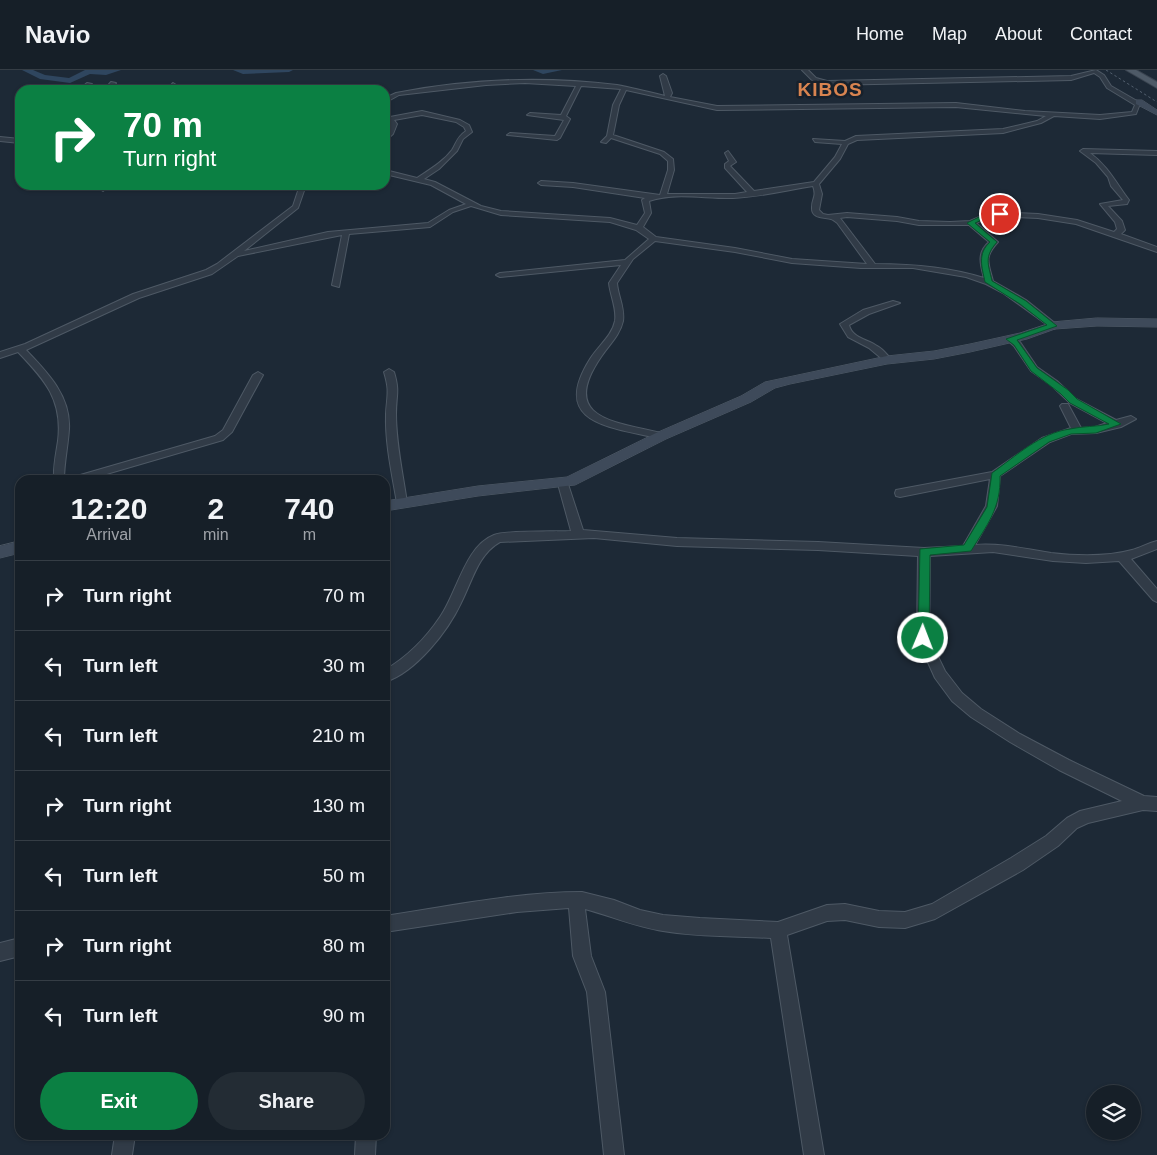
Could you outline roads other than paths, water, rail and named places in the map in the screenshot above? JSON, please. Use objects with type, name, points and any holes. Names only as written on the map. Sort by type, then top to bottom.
[{"type":"main road","points":[[1130,70],[1157,85]]},
{"type":"street","points":[[805,70],[807,75],[828,83],[1072,78],[1093,70],[1102,76],[1109,87],[1155,111]]},
{"type":"street","points":[[1042,79],[1046,72]]},
{"type":"street","points":[[663,76],[670,93],[667,99]]},
{"type":"street","points":[[390,98],[398,94],[501,82],[579,84],[624,89],[717,108],[956,105],[1108,117],[1135,112],[1155,111]]},
{"type":"street","points":[[563,117],[572,99],[576,96],[579,84]]},
{"type":"street","points":[[391,87],[398,94]]},
{"type":"street","points":[[604,142],[610,136],[616,105],[624,89]]},
{"type":"street","points":[[1135,112],[1138,103]]},
{"type":"street","points":[[390,118],[422,113],[439,118],[458,120],[468,126],[469,132],[460,138],[457,148],[437,168],[420,180]]},
{"type":"street","points":[[815,140],[846,143],[860,137],[956,135],[1003,131],[1039,122],[1053,114]]},
{"type":"street","points":[[510,135],[556,139],[559,137],[567,119],[563,117],[530,115]]},
{"type":"street","points":[[390,119],[395,123],[395,128],[390,134]]},
{"type":"street","points":[[610,136],[662,153],[671,160],[671,170],[663,196]]},
{"type":"street","points":[[0,139],[15,140]]},
{"type":"street","points":[[639,228],[648,213],[645,200],[654,197],[735,196],[816,184],[838,158],[846,143]]},
{"type":"street","points":[[1116,234],[1121,230],[1118,221],[1103,204],[1126,203],[1126,200],[1114,186],[1111,177],[1098,162],[1083,150],[1157,153]]},
{"type":"street","points":[[728,153],[733,162],[727,165],[728,168],[752,192]]},
{"type":"street","points":[[390,173],[439,186],[471,204],[501,213],[601,218],[639,228],[654,238],[802,262],[924,267],[967,275],[989,282],[1023,302],[1053,326]]},
{"type":"street","points":[[541,183],[573,185],[654,197]]},
{"type":"street","points":[[816,184],[819,194],[815,207],[818,214],[828,217],[847,215],[898,219],[919,223],[971,223],[991,214],[1020,214],[1067,220],[1116,234],[1157,250]]},
{"type":"street","points":[[0,355],[20,349],[136,296],[209,272],[236,255],[296,207],[301,190]]},
{"type":"street","points":[[236,255],[309,238],[346,232],[430,224],[451,211],[471,204]]},
{"type":"street","points":[[834,217],[841,222],[873,266]]},
{"type":"street","points":[[971,223],[994,242],[988,247],[984,259],[989,282]]},
{"type":"street","points":[[336,285],[346,232]]},
{"type":"street","points":[[654,238],[626,262],[613,283],[619,313],[619,324],[593,362],[584,380],[583,404],[585,410],[600,419],[661,436]]},
{"type":"street","points":[[500,276],[602,263],[626,262]]},
{"type":"street","points":[[887,360],[878,350],[852,337],[844,324],[866,312],[896,303]]},
{"type":"street","points":[[390,505],[478,491],[563,484],[575,480],[661,436],[746,399],[770,385],[788,380],[887,360],[934,355],[1010,339],[1053,326],[1097,322],[1157,323]]},
{"type":"street","points":[[1010,339],[1017,344],[1034,369],[1074,401],[1117,424]]},
{"type":"street","points":[[20,349],[53,384],[63,410],[64,440],[58,464],[59,475]]},
{"type":"street","points":[[389,372],[394,389],[391,414],[395,460],[402,504]]},
{"type":"street","points":[[91,475],[219,438],[230,426],[258,374]]},
{"type":"street","points":[[1066,406],[1076,430]]},
{"type":"street","points":[[900,493],[995,475],[1046,440],[1076,430],[1096,430],[1131,419]]},
{"type":"street","points":[[967,548],[992,507],[995,493],[995,475]]},
{"type":"street","points":[[563,484],[578,534]]},
{"type":"street","points":[[390,673],[416,653],[451,612],[477,558],[492,540],[513,537],[578,534],[677,542],[924,552],[992,548],[1078,559],[1112,558],[1157,545]]},
{"type":"street","points":[[0,552],[15,548]]},
{"type":"street","points":[[924,552],[923,638],[940,674],[956,697],[976,713],[1015,738],[1064,765],[1150,803]]},
{"type":"street","points":[[1122,556],[1157,596]]},
{"type":"street","points":[[390,923],[516,904],[576,900],[614,908],[640,918],[662,923],[778,930],[827,913],[845,912],[879,919],[905,920],[935,911],[1017,864],[1052,841],[1072,823],[1085,816],[1150,803]]},
{"type":"street","points":[[576,900],[582,956],[596,992],[614,1155]]},
{"type":"street","points":[[778,930],[814,1155]]},
{"type":"street","points":[[0,952],[15,948]]},
{"type":"street","points":[[122,1155],[124,1140]]},
{"type":"street","points":[[365,1155],[366,1140]]},
{"type":"waterway","points":[[26,70],[43,77],[70,81],[89,71],[106,73],[117,70]]},
{"type":"waterway","points":[[237,70],[243,72],[289,70]]},
{"type":"waterway","points":[[537,70],[543,72],[558,70]]},
{"type":"railway","points":[[1106,70],[1157,102]]},
{"type":"district","name":"KIBOS","points":[[830,89]]}]
